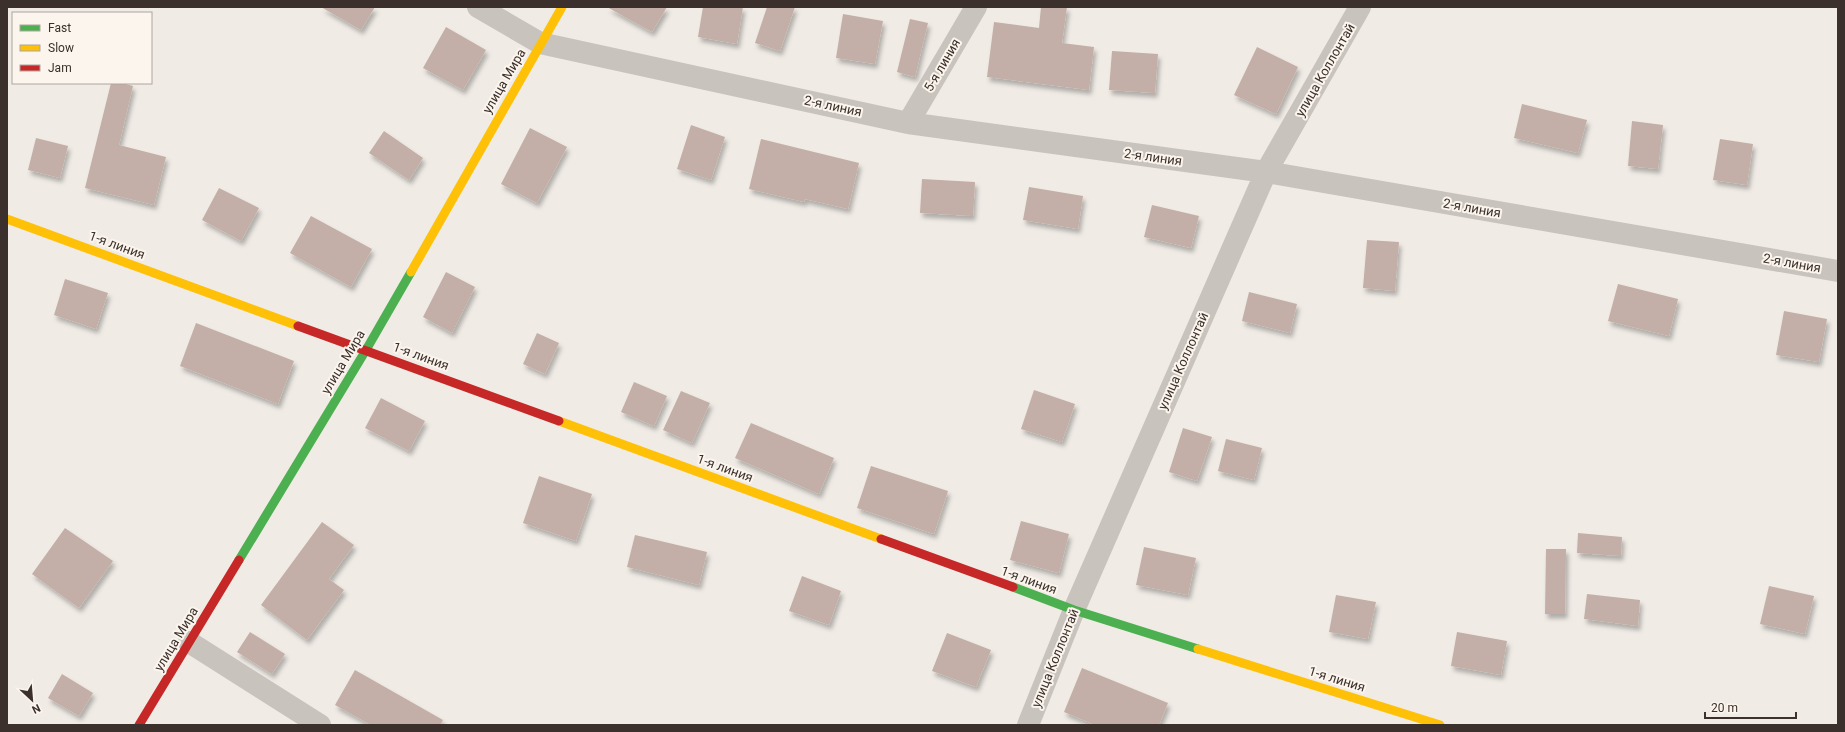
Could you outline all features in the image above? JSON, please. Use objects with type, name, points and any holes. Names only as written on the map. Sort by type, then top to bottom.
[{"type":"street","name":"2-я линия","points":[[478,7],[540,43],[908,123],[1266,172],[1838,271]]},
{"type":"street","name":"улица Мира","points":[[139,725],[366,350],[540,43],[562,7]]},
{"type":"street","name":"5-я линия","points":[[908,123],[976,7]]},
{"type":"street","name":"улица Коллонтай","points":[[1028,725],[1074,610],[1266,172],[1360,7]]},
{"type":"street","name":"1-я линия","points":[[7,219],[1074,610],[1440,725]]},
{"type":"street","points":[[189,642],[320,725]]},
{"type":"building","points":[[321,7],[375,7],[361,30]]},
{"type":"building","points":[[607,7],[667,7],[652,32]]},
{"type":"building","points":[[703,7],[743,7],[737,44],[698,37]]},
{"type":"building","points":[[767,7],[795,7],[780,51],[755,43]]},
{"type":"building","points":[[1041,7],[1067,7],[1062,43],[1094,47],[1089,90],[987,77],[994,22],[1039,28]]},
{"type":"building","points":[[843,14],[883,21],[875,64],[836,58]]},
{"type":"building","points":[[910,19],[928,23],[915,77],[897,72]]},
{"type":"building","points":[[446,27],[486,50],[463,90],[423,68]]},
{"type":"building","points":[[1257,47],[1298,67],[1276,114],[1234,95]]},
{"type":"building","points":[[1112,51],[1158,54],[1155,93],[1109,90]]},
{"type":"building","points":[[111,84],[126,84],[133,86],[119,145],[166,157],[154,205],[85,188]]},
{"type":"building","points":[[1522,104],[1587,120],[1578,153],[1514,138]]},
{"type":"building","points":[[1632,121],[1663,125],[1658,169],[1628,166]]},
{"type":"building","points":[[691,125],[725,137],[711,180],[677,169]]},
{"type":"building","points":[[530,128],[567,147],[537,203],[501,184]]},
{"type":"building","points":[[384,131],[423,158],[409,180],[369,153]]},
{"type":"building","points":[[36,138],[68,146],[60,178],[28,170]]},
{"type":"building","points":[[761,139],[859,163],[848,209],[805,199],[804,202],[749,189]]},
{"type":"building","points":[[1720,139],[1753,144],[1747,185],[1713,180]]},
{"type":"building","points":[[922,179],[975,182],[973,216],[920,213]]},
{"type":"building","points":[[1029,187],[1083,196],[1078,229],[1023,220]]},
{"type":"building","points":[[219,188],[259,208],[241,241],[202,220]]},
{"type":"building","points":[[1152,205],[1199,216],[1191,248],[1144,237]]},
{"type":"building","points":[[311,216],[372,249],[351,287],[290,253]]},
{"type":"building","points":[[1367,240],[1399,242],[1395,291],[1363,288]]},
{"type":"building","points":[[446,272],[475,287],[452,333],[423,317]]},
{"type":"building","points":[[65,279],[108,293],[96,329],[54,315]]},
{"type":"building","points":[[1618,284],[1678,299],[1669,336],[1608,321]]},
{"type":"building","points":[[1249,292],[1297,304],[1290,333],[1242,321]]},
{"type":"building","points":[[1784,311],[1827,319],[1819,362],[1776,355]]},
{"type":"building","points":[[196,323],[294,361],[278,404],[180,366]]},
{"type":"building","points":[[537,333],[559,343],[545,374],[523,364]]},
{"type":"building","points":[[634,382],[667,396],[654,426],[621,412]]},
{"type":"building","points":[[1034,390],[1075,404],[1062,442],[1021,429]]},
{"type":"building","points":[[681,391],[710,403],[692,443],[663,430]]},
{"type":"building","points":[[381,398],[425,421],[409,451],[365,428]]},
{"type":"building","points":[[751,423],[834,458],[819,494],[735,458]]},
{"type":"building","points":[[1183,428],[1212,437],[1197,481],[1169,472]]},
{"type":"building","points":[[1226,439],[1262,448],[1254,480],[1218,471]]},
{"type":"building","points":[[871,466],[948,491],[934,534],[857,508]]},
{"type":"building","points":[[539,476],[592,494],[576,541],[523,523]]},
{"type":"building","points":[[1021,521],[1069,534],[1059,573],[1010,560]]},
{"type":"building","points":[[322,522],[354,545],[329,579],[344,590],[307,640],[261,605]]},
{"type":"building","points":[[65,528],[113,561],[79,608],[32,574]]},
{"type":"building","points":[[1578,533],[1622,537],[1621,556],[1577,553]]},
{"type":"building","points":[[635,535],[707,552],[699,585],[627,567]]},
{"type":"building","points":[[1144,547],[1196,558],[1188,595],[1136,585]]},
{"type":"building","points":[[1546,549],[1566,549],[1565,614],[1545,614]]},
{"type":"building","points":[[802,576],[841,591],[829,625],[789,611]]},
{"type":"building","points":[[1769,586],[1814,596],[1805,634],[1760,624]]},
{"type":"building","points":[[1587,594],[1640,600],[1638,626],[1584,619]]},
{"type":"building","points":[[1336,595],[1376,602],[1368,639],[1329,632]]},
{"type":"building","points":[[250,632],[285,654],[272,674],[237,652]]},
{"type":"building","points":[[1457,632],[1507,641],[1501,675],[1451,666]]},
{"type":"building","points":[[947,633],[991,650],[976,687],[932,671]]},
{"type":"building","points":[[1082,668],[1168,703],[1159,725],[1095,725],[1064,712]]},
{"type":"building","points":[[355,670],[443,720],[440,725],[371,725],[335,705]]},
{"type":"building","points":[[62,674],[93,693],[79,716],[48,698]]},
{"type":"traffic: fast","points":[[239,560],[366,350],[411,272]]},
{"type":"traffic: fast","points":[[1013,587],[1074,610],[1198,649]]},
{"type":"traffic: slow","points":[[411,272],[562,7]]},
{"type":"traffic: slow","points":[[7,219],[298,326]]},
{"type":"traffic: slow","points":[[559,421],[881,539]]},
{"type":"traffic: slow","points":[[1198,649],[1440,725]]},
{"type":"traffic: jam","points":[[298,326],[559,421]]},
{"type":"traffic: jam","points":[[881,539],[1013,587]]},
{"type":"traffic: jam","points":[[139,725],[239,560]]}]
